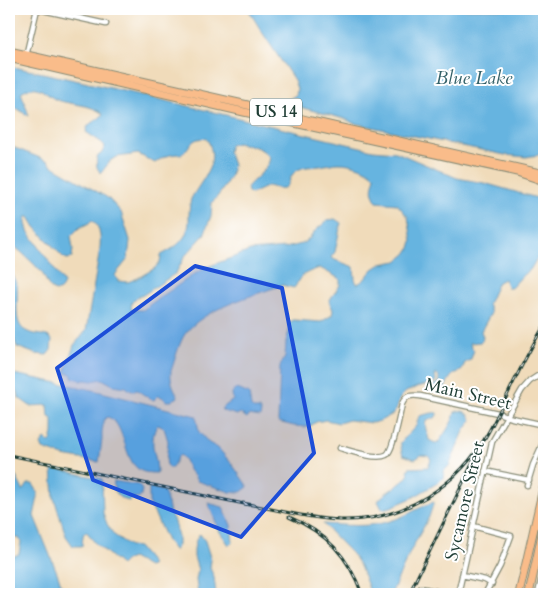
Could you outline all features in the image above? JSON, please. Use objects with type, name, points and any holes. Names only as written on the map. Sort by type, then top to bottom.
[{"type":"main road","name":"US 14","points":[[9,51],[25,58],[244,112],[517,172],[544,181]]},
{"type":"main road","name":"US 14","points":[[9,58],[25,58],[225,100],[311,122],[544,174]]},
{"type":"main road","points":[[519,594],[544,484]]},
{"type":"main road","points":[[529,594],[544,525]]},
{"type":"street","points":[[25,58],[37,9],[106,24]]},
{"type":"street","name":"Sycamore Street","points":[[458,594],[492,442],[526,385],[544,372]]},
{"type":"street","name":"Main Street","points":[[340,448],[375,457],[388,454],[402,404],[405,398],[410,396],[420,396],[544,425]]},
{"type":"street","points":[[485,470],[528,483],[544,441]]},
{"type":"street","points":[[473,526],[511,536],[492,584],[485,594]]},
{"type":"street","points":[[531,539],[542,541]]},
{"type":"street","points":[[538,594],[544,568]]},
{"type":"street","points":[[462,575],[485,580],[492,584]]},
{"type":"street","points":[[421,588],[450,594]]},
{"type":"highlighted area","points":[[195,266],[282,288],[314,453],[241,537],[93,480],[57,368]]},
{"type":"water","name":"Blue Lake","points":[[248,9],[544,9],[544,154],[526,157],[505,155],[353,123],[345,119],[288,104],[287,100],[296,95],[297,89],[294,80]]},
{"type":"water","points":[[9,66],[146,96],[373,150],[396,152],[457,178],[484,183],[544,200],[544,247],[530,270],[511,288],[508,288],[504,279],[498,282],[488,304],[491,313],[481,331],[482,341],[470,343],[474,350],[471,359],[464,364],[462,371],[449,379],[444,389],[427,390],[429,387],[439,383],[438,375],[435,375],[436,381],[433,383],[406,392],[400,398],[393,414],[380,421],[372,423],[349,420],[339,423],[326,420],[316,422],[309,427],[278,422],[280,366],[285,357],[289,331],[288,324],[293,320],[321,322],[332,315],[333,310],[329,301],[340,285],[340,279],[320,268],[302,276],[294,288],[282,285],[244,298],[216,310],[193,325],[183,338],[171,371],[172,384],[178,396],[172,401],[166,401],[158,396],[154,400],[150,399],[137,390],[131,391],[126,387],[113,385],[102,379],[80,381],[72,378],[72,375],[69,373],[65,373],[74,345],[86,331],[100,250],[98,227],[92,220],[79,228],[71,236],[72,258],[67,259],[35,227],[29,217],[26,217],[28,231],[64,283],[59,291],[51,289],[39,270],[9,242],[9,143],[15,148],[48,161],[51,165],[108,198],[121,212],[130,240],[128,259],[115,275],[118,281],[128,282],[155,268],[160,262],[161,255],[176,246],[183,238],[188,228],[191,199],[205,177],[212,159],[212,153],[207,139],[202,138],[192,142],[182,154],[167,156],[155,163],[138,154],[117,157],[111,160],[101,173],[97,166],[97,157],[102,153],[105,146],[86,132],[89,125],[103,114],[87,106],[57,100],[42,90],[34,88],[21,92],[29,116],[9,104]],"holes":[[[237,143],[260,149],[270,158],[264,170],[247,187],[248,192],[251,194],[268,186],[283,188],[287,186],[295,172],[305,167],[344,163],[367,171],[375,176],[372,189],[377,202],[397,204],[408,217],[412,241],[410,248],[397,261],[381,264],[373,269],[363,281],[357,284],[354,267],[331,257],[335,252],[341,223],[335,219],[328,220],[302,244],[285,248],[250,251],[207,267],[143,310],[132,310],[132,302],[136,298],[176,273],[185,256],[204,235],[211,216],[212,203],[231,175],[233,165],[228,151],[230,145]]]},
{"type":"water","points":[[9,273],[13,275],[17,286],[19,323],[26,331],[50,337],[52,340],[51,350],[47,355],[36,354],[17,347],[9,325]]},
{"type":"water","points":[[9,373],[93,390],[196,416],[199,432],[209,443],[218,448],[248,487],[241,492],[230,492],[197,481],[180,455],[172,468],[168,468],[166,458],[168,441],[164,428],[158,425],[153,442],[157,473],[144,472],[137,468],[129,456],[117,425],[107,417],[104,420],[99,462],[63,456],[43,449],[41,444],[45,439],[49,442],[51,441],[53,433],[53,419],[49,417],[48,405],[30,406],[19,398],[18,392],[9,386]]},
{"type":"water","points":[[235,389],[249,394],[251,407],[259,409],[260,417],[249,415],[247,418],[240,413],[237,415],[221,409],[233,400],[232,393]]},
{"type":"water","points":[[463,411],[472,420],[464,431],[449,466],[444,471],[443,478],[412,498],[382,509],[378,501],[406,478],[409,474],[409,468],[428,467],[431,459],[428,456],[421,455],[415,459],[403,455],[401,448],[401,442],[416,426],[419,416],[437,413],[435,418],[426,421],[425,426],[429,440],[438,443],[451,423],[455,412]]},
{"type":"water","points":[[9,461],[12,461],[13,471],[23,490],[28,484],[33,484],[38,492],[34,516],[64,594],[9,594],[9,558],[19,554],[21,542],[19,538],[14,538],[12,546],[9,545]]},
{"type":"water","points":[[52,469],[102,479],[103,513],[107,524],[114,535],[130,546],[138,547],[152,564],[151,566],[148,567],[132,558],[126,560],[121,565],[95,543],[87,532],[83,535],[82,546],[73,546],[66,536],[54,498]]},
{"type":"water","points":[[114,481],[139,485],[142,490],[141,495],[139,498],[132,498],[129,501],[122,499],[115,492]]},
{"type":"water","points":[[149,487],[164,491],[178,536],[178,544],[175,551],[167,541],[149,502]]},
{"type":"water","points":[[434,502],[429,517],[410,552],[391,594],[371,594],[360,566],[352,554],[323,524],[373,525],[396,519]]},
{"type":"water","points":[[208,503],[223,507],[231,525],[233,542],[229,545],[220,532]]},
{"type":"water","points":[[200,534],[205,541],[211,560],[210,568],[214,577],[216,594],[198,594],[196,580],[198,570],[194,549]]},
{"type":"railway","points":[[243,503],[304,516],[340,520],[386,515],[427,497],[462,468],[477,450],[489,431],[529,351],[544,326]]},
{"type":"railway","points":[[9,455],[249,505]]},
{"type":"railway","points":[[409,594],[474,460]]},
{"type":"railway","points":[[289,517],[314,530],[334,547],[350,568],[362,594]]}]
